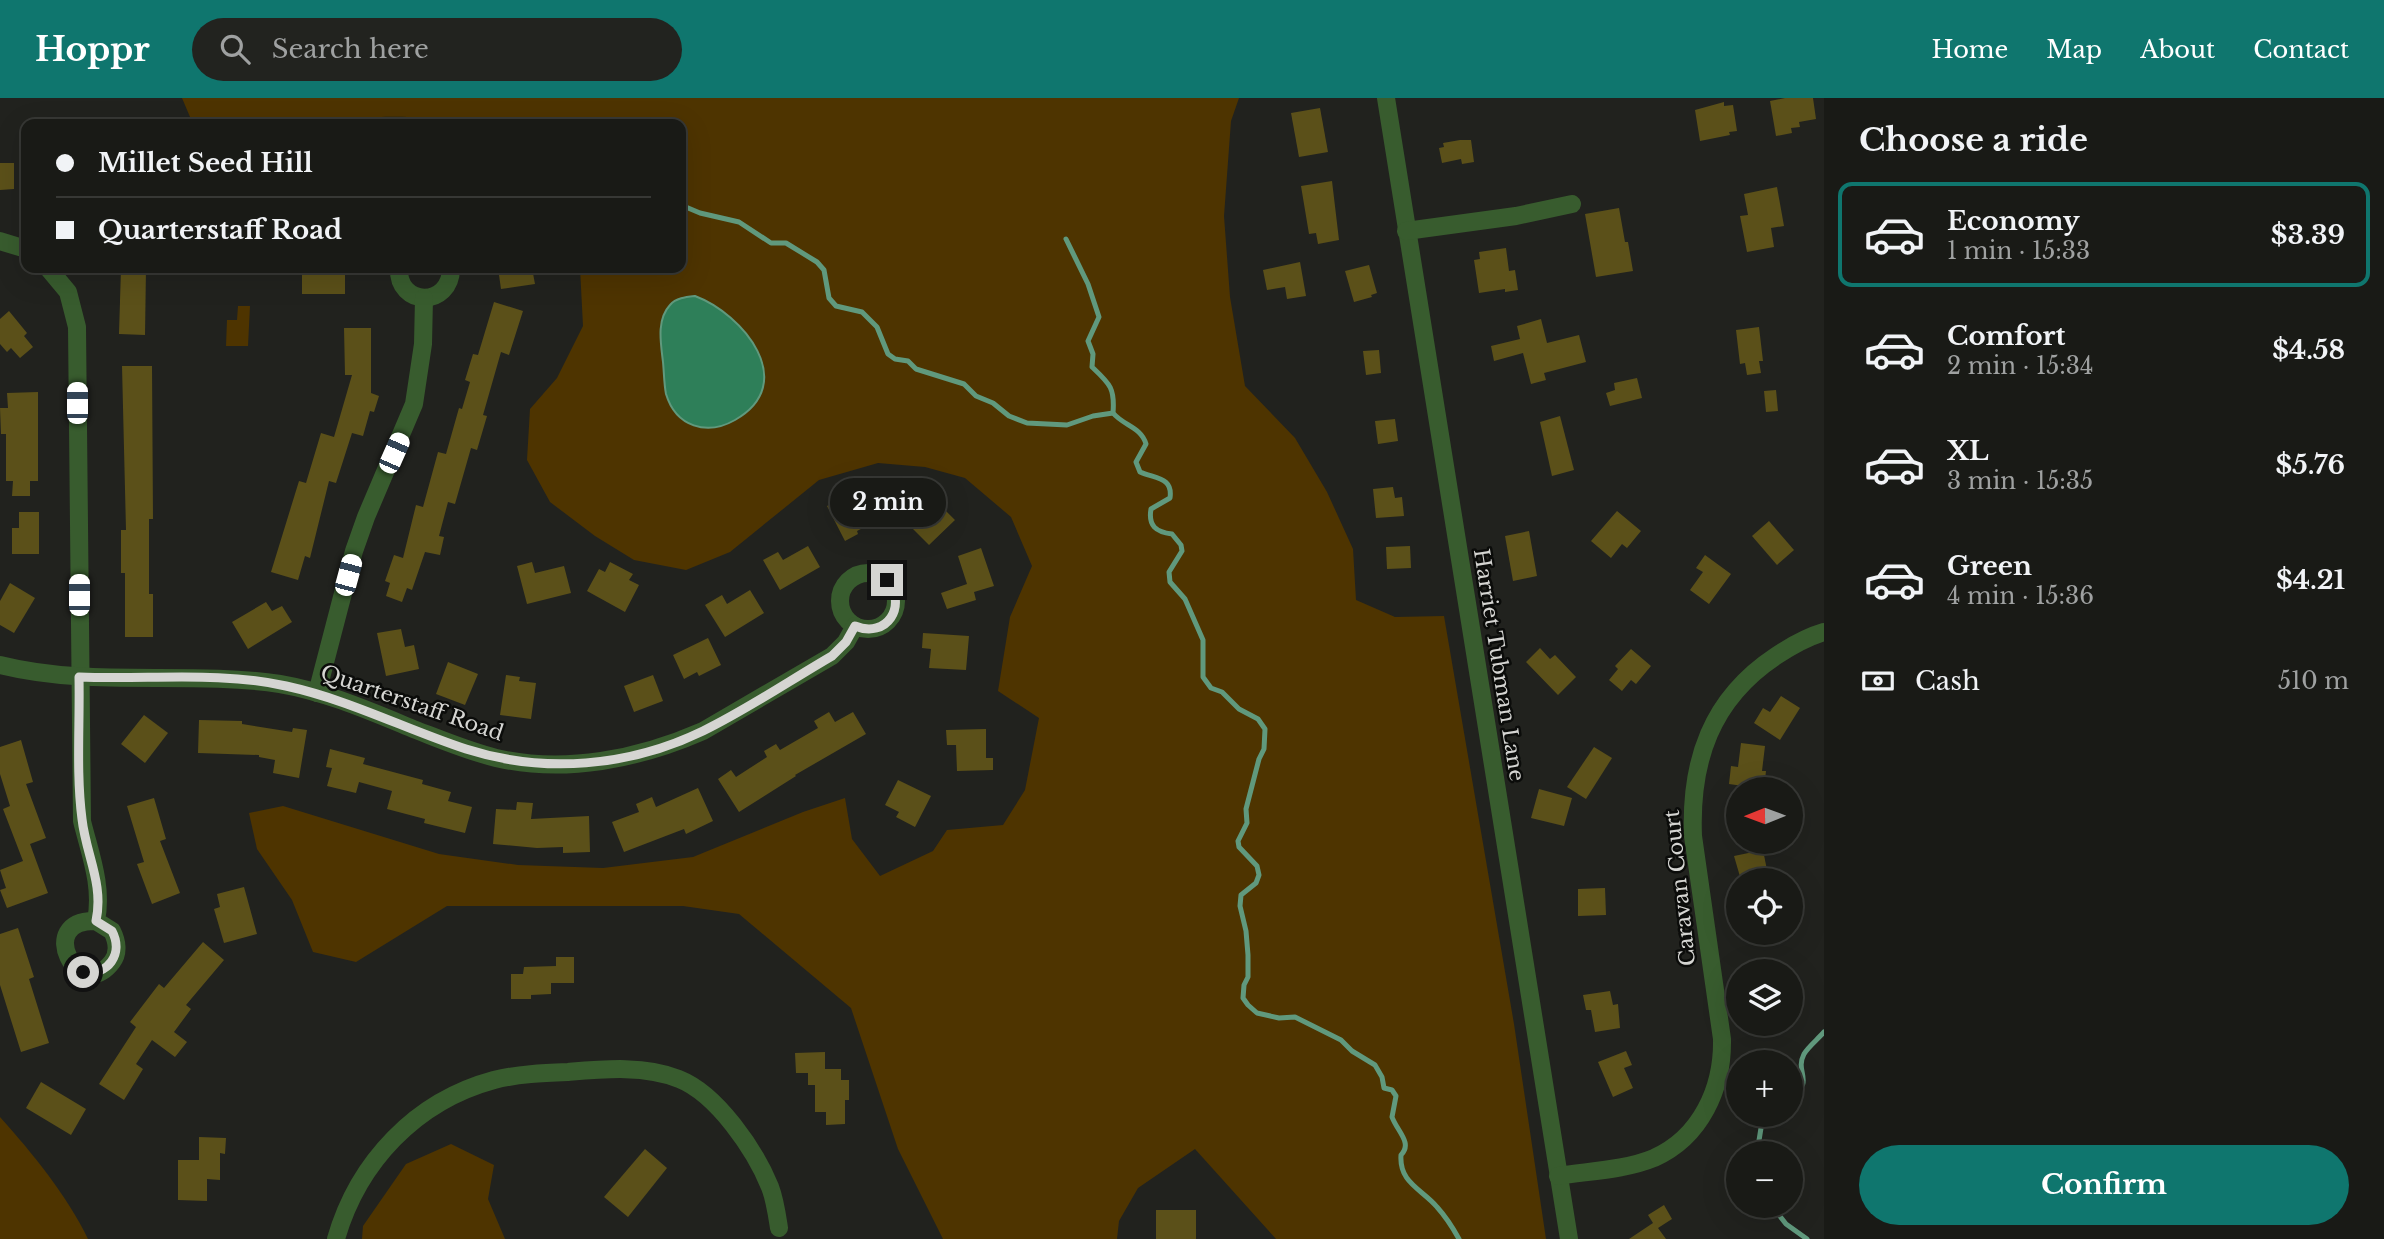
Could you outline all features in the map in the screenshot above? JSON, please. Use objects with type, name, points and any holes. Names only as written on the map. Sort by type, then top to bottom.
[{"type":"street","name":"Harriet Tubman Lane","points":[[1386,98],[1569,1239]]},
{"type":"street","points":[[1406,231],[1516,216],[1572,204]]},
{"type":"street","points":[[0,241],[21,248]]},
{"type":"street","points":[[52,273],[68,292],[77,327],[82,821],[98,881],[99,905],[96,921]]},
{"type":"street","points":[[399,273],[403,286],[414,296],[424,298],[434,297],[442,292],[448,284],[450,273]]},
{"type":"street","points":[[317,693],[358,540],[414,404],[423,344],[424,298]]},
{"type":"street","name":"Quarterstaff Road","points":[[0,665],[79,677],[218,679],[282,685],[358,706],[464,748],[497,758],[551,765],[591,762],[651,751],[703,731],[832,656],[846,642],[855,626]]},
{"type":"street","name":"Caravan Court","points":[[1559,1176],[1652,1158],[1682,1139],[1698,1123],[1708,1105],[1723,1063],[1722,1039],[1693,836],[1695,777],[1709,732],[1721,710],[1743,681],[1790,647],[1824,632]]},
{"type":"street","points":[[336,1239],[357,1186],[371,1164],[407,1125],[450,1096],[494,1080],[523,1074],[601,1070],[661,1073],[686,1082],[709,1098],[761,1168],[771,1190],[779,1228]]},
{"type":"shaded area","points":[[182,98],[1239,98],[1231,121],[1224,216],[1230,297],[1245,386],[1295,438],[1327,492],[1353,549],[1356,600],[1395,617],[1444,616],[1514,1024],[1546,1239],[1276,1239],[1195,1149],[1138,1188],[1119,1221],[1117,1239],[943,1239],[898,1149],[851,1008],[739,914],[683,906],[447,906],[356,962],[313,952],[292,900],[257,849],[249,813],[283,806],[439,854],[518,865],[603,868],[693,857],[803,812],[845,798],[852,839],[880,876],[933,851],[947,830],[1003,825],[1025,790],[1039,718],[998,691],[1010,617],[1032,566],[1011,517],[965,478],[925,467],[878,463],[819,480],[730,552],[686,570],[634,560],[595,536],[550,502],[527,460],[530,409],[557,378],[583,326],[580,273],[686,273],[686,119],[191,119]]},
{"type":"shaded area","points":[[695,296],[731,318],[746,333],[764,369],[763,388],[754,405],[735,420],[714,427],[704,428],[685,421],[671,405],[665,390],[661,340],[663,318],[675,301]]},
{"type":"shaded area","points":[[238,306],[250,306],[248,346],[226,346],[227,320],[237,320]]},
{"type":"shaded area","points":[[0,1117],[48,1175],[70,1206],[88,1239],[0,1239]]},
{"type":"shaded area","points":[[451,1144],[494,1165],[488,1199],[505,1239],[362,1239],[363,1226],[406,1164]]},
{"type":"building","points":[[1813,98],[1816,119],[1799,122],[1800,127],[1791,128],[1792,133],[1776,136],[1770,101]]},
{"type":"building","points":[[1724,102],[1724,106],[1733,105],[1737,131],[1700,141],[1695,110]]},
{"type":"building","points":[[1320,108],[1328,152],[1299,157],[1291,113]]},
{"type":"building","points":[[1471,140],[1474,162],[1462,164],[1461,159],[1442,163],[1439,148],[1444,147],[1443,143]]},
{"type":"building","points":[[0,163],[14,163],[14,189],[0,190]]},
{"type":"building","points":[[1332,181],[1339,240],[1318,244],[1316,233],[1309,234],[1301,186]]},
{"type":"building","points":[[1777,187],[1784,226],[1771,228],[1774,247],[1747,252],[1740,216],[1748,215],[1744,194]]},
{"type":"building","points":[[1619,208],[1633,271],[1596,277],[1585,214]]},
{"type":"building","points":[[1506,248],[1509,271],[1515,270],[1518,290],[1479,293],[1474,260],[1480,259],[1479,252]]},
{"type":"building","points":[[1300,262],[1306,296],[1287,299],[1285,287],[1267,290],[1263,270]]},
{"type":"building","points":[[1369,265],[1377,293],[1354,302],[1345,271]]},
{"type":"building","points":[[121,273],[146,273],[145,335],[119,334]]},
{"type":"building","points":[[345,273],[345,294],[302,294],[302,274]]},
{"type":"building","points":[[499,273],[533,273],[535,284],[501,289]]},
{"type":"building","points":[[494,302],[523,311],[509,355],[501,352],[483,415],[487,416],[477,450],[471,448],[455,504],[448,502],[439,536],[444,537],[440,555],[425,552],[412,590],[407,588],[402,602],[386,596],[390,583],[385,581],[394,555],[403,558],[416,505],[423,507],[438,452],[446,454],[459,408],[462,409],[470,382],[465,380],[473,354],[478,355]]},
{"type":"building","points":[[9,311],[27,333],[24,336],[33,347],[20,358],[11,348],[7,352],[0,344],[0,319]]},
{"type":"building","points":[[1541,319],[1547,343],[1579,335],[1586,362],[1544,373],[1546,380],[1531,384],[1523,353],[1494,361],[1491,346],[1520,339],[1517,326]]},
{"type":"building","points":[[1759,327],[1763,361],[1759,361],[1761,373],[1747,375],[1745,363],[1740,364],[1736,330]]},
{"type":"building","points":[[344,328],[371,328],[371,393],[379,396],[374,412],[370,411],[363,436],[352,433],[336,483],[329,481],[310,558],[305,556],[298,580],[271,572],[299,481],[306,483],[321,433],[334,437],[352,375],[345,375]]},
{"type":"building","points":[[1379,350],[1381,373],[1366,375],[1363,351]]},
{"type":"building","points":[[122,366],[152,366],[153,519],[149,519],[149,594],[153,594],[153,637],[125,637],[125,573],[121,573],[121,530],[126,530]]},
{"type":"building","points":[[1637,378],[1642,398],[1610,406],[1606,393],[1615,390],[1614,383]]},
{"type":"building","points":[[1776,390],[1778,411],[1766,412],[1764,391]]},
{"type":"building","points":[[38,392],[38,481],[30,481],[30,496],[12,496],[13,481],[6,481],[6,434],[1,434],[0,408],[8,408],[7,393]]},
{"type":"building","points":[[1560,416],[1574,470],[1552,476],[1540,422]]},
{"type":"building","points":[[1395,419],[1398,441],[1378,444],[1375,421]]},
{"type":"building","points":[[920,485],[955,520],[929,545],[902,518],[915,504],[908,497]]},
{"type":"building","points":[[866,486],[882,518],[857,531],[858,534],[845,541],[827,506]]},
{"type":"building","points":[[1393,487],[1395,498],[1402,497],[1404,516],[1376,518],[1373,489]]},
{"type":"building","points":[[1617,511],[1641,531],[1627,548],[1622,544],[1611,558],[1591,541]]},
{"type":"building","points":[[19,512],[39,512],[39,554],[12,554],[12,528],[19,528]]},
{"type":"building","points":[[1769,521],[1794,550],[1777,565],[1752,536]]},
{"type":"building","points":[[1529,531],[1537,576],[1513,581],[1505,536]]},
{"type":"building","points":[[808,546],[820,567],[780,590],[763,560],[778,552],[783,560]]},
{"type":"building","points":[[1410,546],[1411,568],[1387,569],[1386,547]]},
{"type":"building","points":[[981,548],[994,586],[974,592],[976,600],[947,609],[941,593],[967,584],[958,556]]},
{"type":"building","points":[[1705,555],[1731,574],[1709,604],[1690,590],[1703,572],[1696,568]]},
{"type":"building","points":[[532,562],[535,573],[564,566],[571,593],[527,604],[517,566]]},
{"type":"building","points":[[610,562],[633,574],[629,580],[639,585],[625,612],[587,591],[599,569],[605,572]]},
{"type":"building","points":[[10,583],[35,598],[14,633],[0,625],[0,601]]},
{"type":"building","points":[[750,590],[764,613],[725,637],[705,605],[722,595],[727,604]]},
{"type":"building","points":[[266,602],[272,611],[282,606],[292,622],[248,649],[232,622]]},
{"type":"building","points":[[401,629],[405,647],[414,645],[419,669],[386,676],[377,633]]},
{"type":"building","points":[[923,633],[969,636],[966,670],[929,668],[931,649],[922,648]]},
{"type":"building","points":[[708,638],[721,665],[699,676],[697,672],[684,679],[673,655]]},
{"type":"building","points":[[1540,648],[1550,659],[1555,655],[1576,677],[1558,695],[1526,662]]},
{"type":"building","points":[[1631,649],[1651,666],[1636,684],[1631,680],[1622,691],[1609,680],[1618,669],[1615,666]]},
{"type":"building","points":[[448,662],[478,674],[465,705],[436,694]]},
{"type":"building","points":[[506,675],[520,677],[519,681],[536,683],[531,719],[500,715]]},
{"type":"building","points":[[653,675],[663,701],[634,712],[624,686]]},
{"type":"building","points":[[1781,696],[1800,708],[1780,740],[1754,723],[1763,708],[1770,712]]},
{"type":"building","points":[[829,712],[835,722],[853,712],[866,734],[795,775],[739,812],[718,779],[731,770],[736,777],[767,757],[764,751],[776,744],[780,750],[818,728],[814,721]]},
{"type":"building","points":[[144,715],[168,733],[145,763],[121,744]]},
{"type":"building","points":[[199,720],[242,721],[242,724],[292,732],[293,728],[307,730],[299,778],[273,773],[275,760],[259,755],[198,753]]},
{"type":"building","points":[[986,729],[986,758],[993,758],[993,770],[957,771],[956,745],[947,745],[946,730]]},
{"type":"building","points":[[21,740],[33,782],[26,784],[46,838],[30,844],[48,893],[7,908],[0,890],[6,888],[0,870],[23,861],[3,809],[10,806],[0,774],[0,747]]},
{"type":"building","points":[[1741,743],[1765,746],[1762,771],[1766,771],[1765,777],[1730,777],[1731,766],[1738,767]]},
{"type":"building","points":[[1594,747],[1612,758],[1586,799],[1567,787]]},
{"type":"building","points":[[330,749],[365,758],[363,764],[423,780],[422,784],[451,792],[448,801],[472,807],[465,833],[424,823],[425,819],[387,809],[392,791],[359,782],[356,793],[327,786],[332,768],[326,767]]},
{"type":"building","points":[[898,780],[931,796],[915,827],[896,817],[899,812],[885,805]]},
{"type":"building","points":[[698,788],[713,821],[686,834],[684,829],[624,852],[612,822],[639,812],[636,804],[652,797],[656,807]]},
{"type":"building","points":[[1539,789],[1572,798],[1564,826],[1531,818]]},
{"type":"building","points":[[154,798],[166,839],[160,841],[180,893],[152,904],[137,864],[144,862],[127,806]]},
{"type":"building","points":[[517,802],[533,803],[531,819],[589,816],[590,852],[563,853],[563,847],[537,848],[493,844],[496,809],[516,810]]},
{"type":"building","points":[[1764,854],[1767,868],[1738,868],[1734,856]]},
{"type":"building","points":[[244,887],[257,934],[224,943],[214,909],[220,907],[217,894]]},
{"type":"building","points":[[1605,888],[1606,915],[1578,916],[1578,889]]},
{"type":"building","points":[[18,928],[34,977],[29,979],[49,1043],[21,1052],[0,985],[0,934]]},
{"type":"building","points":[[203,942],[224,960],[186,1005],[191,1009],[174,1032],[187,1042],[175,1057],[152,1040],[136,1064],[143,1069],[124,1100],[99,1084],[136,1027],[130,1022],[159,984],[164,988]]},
{"type":"building","points":[[556,957],[574,957],[574,983],[551,983],[551,994],[531,995],[531,999],[511,999],[511,974],[523,974],[524,967],[556,966]]},
{"type":"building","points":[[1610,991],[1613,1005],[1618,1004],[1620,1028],[1595,1032],[1591,1010],[1586,1010],[1583,995]]},
{"type":"building","points":[[1626,1051],[1632,1065],[1624,1068],[1633,1088],[1613,1097],[1598,1062]]},
{"type":"building","points":[[825,1052],[825,1069],[841,1069],[841,1080],[849,1080],[849,1100],[845,1100],[845,1124],[826,1125],[826,1112],[815,1112],[815,1085],[808,1085],[808,1073],[796,1073],[795,1053]]},
{"type":"building","points":[[41,1082],[86,1109],[71,1135],[26,1108]]},
{"type":"building","points":[[199,1137],[226,1138],[225,1154],[220,1153],[220,1180],[207,1179],[207,1201],[178,1200],[178,1160],[199,1160]]},
{"type":"building","points":[[645,1149],[667,1168],[628,1217],[604,1197]]},
{"type":"building","points":[[1664,1205],[1672,1219],[1658,1228],[1666,1239],[1629,1239],[1653,1223],[1648,1215]]},
{"type":"building","points":[[1156,1210],[1196,1210],[1196,1239],[1156,1239]]},
{"type":"waterway","points":[[686,207],[739,222],[771,243],[786,243],[817,262],[824,270],[829,298],[836,306],[862,312],[877,327],[888,354],[895,359],[908,361],[916,369],[964,384],[976,396],[993,403],[1009,416],[1027,423],[1067,425],[1093,416],[1113,413]]},
{"type":"waterway","points":[[1066,239],[1088,284],[1099,317],[1088,341],[1093,354],[1092,367],[1110,387],[1113,413],[1144,438],[1146,444],[1136,462],[1140,472],[1162,480],[1169,486],[1170,498],[1151,509],[1151,520],[1154,527],[1172,534],[1181,545],[1182,551],[1169,572],[1170,582],[1185,599],[1203,640],[1203,677],[1211,688],[1222,692],[1239,709],[1258,719],[1265,729],[1264,749],[1246,809],[1247,823],[1238,841],[1239,847],[1257,866],[1259,875],[1256,883],[1241,895],[1240,906],[1248,955],[1248,977],[1243,998],[1257,1013],[1279,1018],[1295,1017],[1341,1040],[1352,1051],[1375,1065],[1382,1077],[1384,1088],[1392,1090],[1396,1096],[1392,1117],[1405,1141],[1401,1155],[1404,1172],[1413,1185],[1440,1211],[1459,1239]]},
{"type":"waterway","points":[[1803,1058],[1824,1032]]},
{"type":"waterway","points":[[1759,1141],[1762,1127]]},
{"type":"waterway","points":[[1781,1218],[1807,1239]]},
{"type":"route","points":[[83,972],[100,971],[109,965],[117,948],[112,931],[96,921],[99,905],[98,881],[82,821],[79,677],[218,679],[282,685],[358,706],[464,748],[497,758],[551,765],[591,762],[651,751],[703,731],[832,656],[846,642],[855,626],[862,629],[881,626],[888,621],[895,609],[893,587],[887,580]]}]
